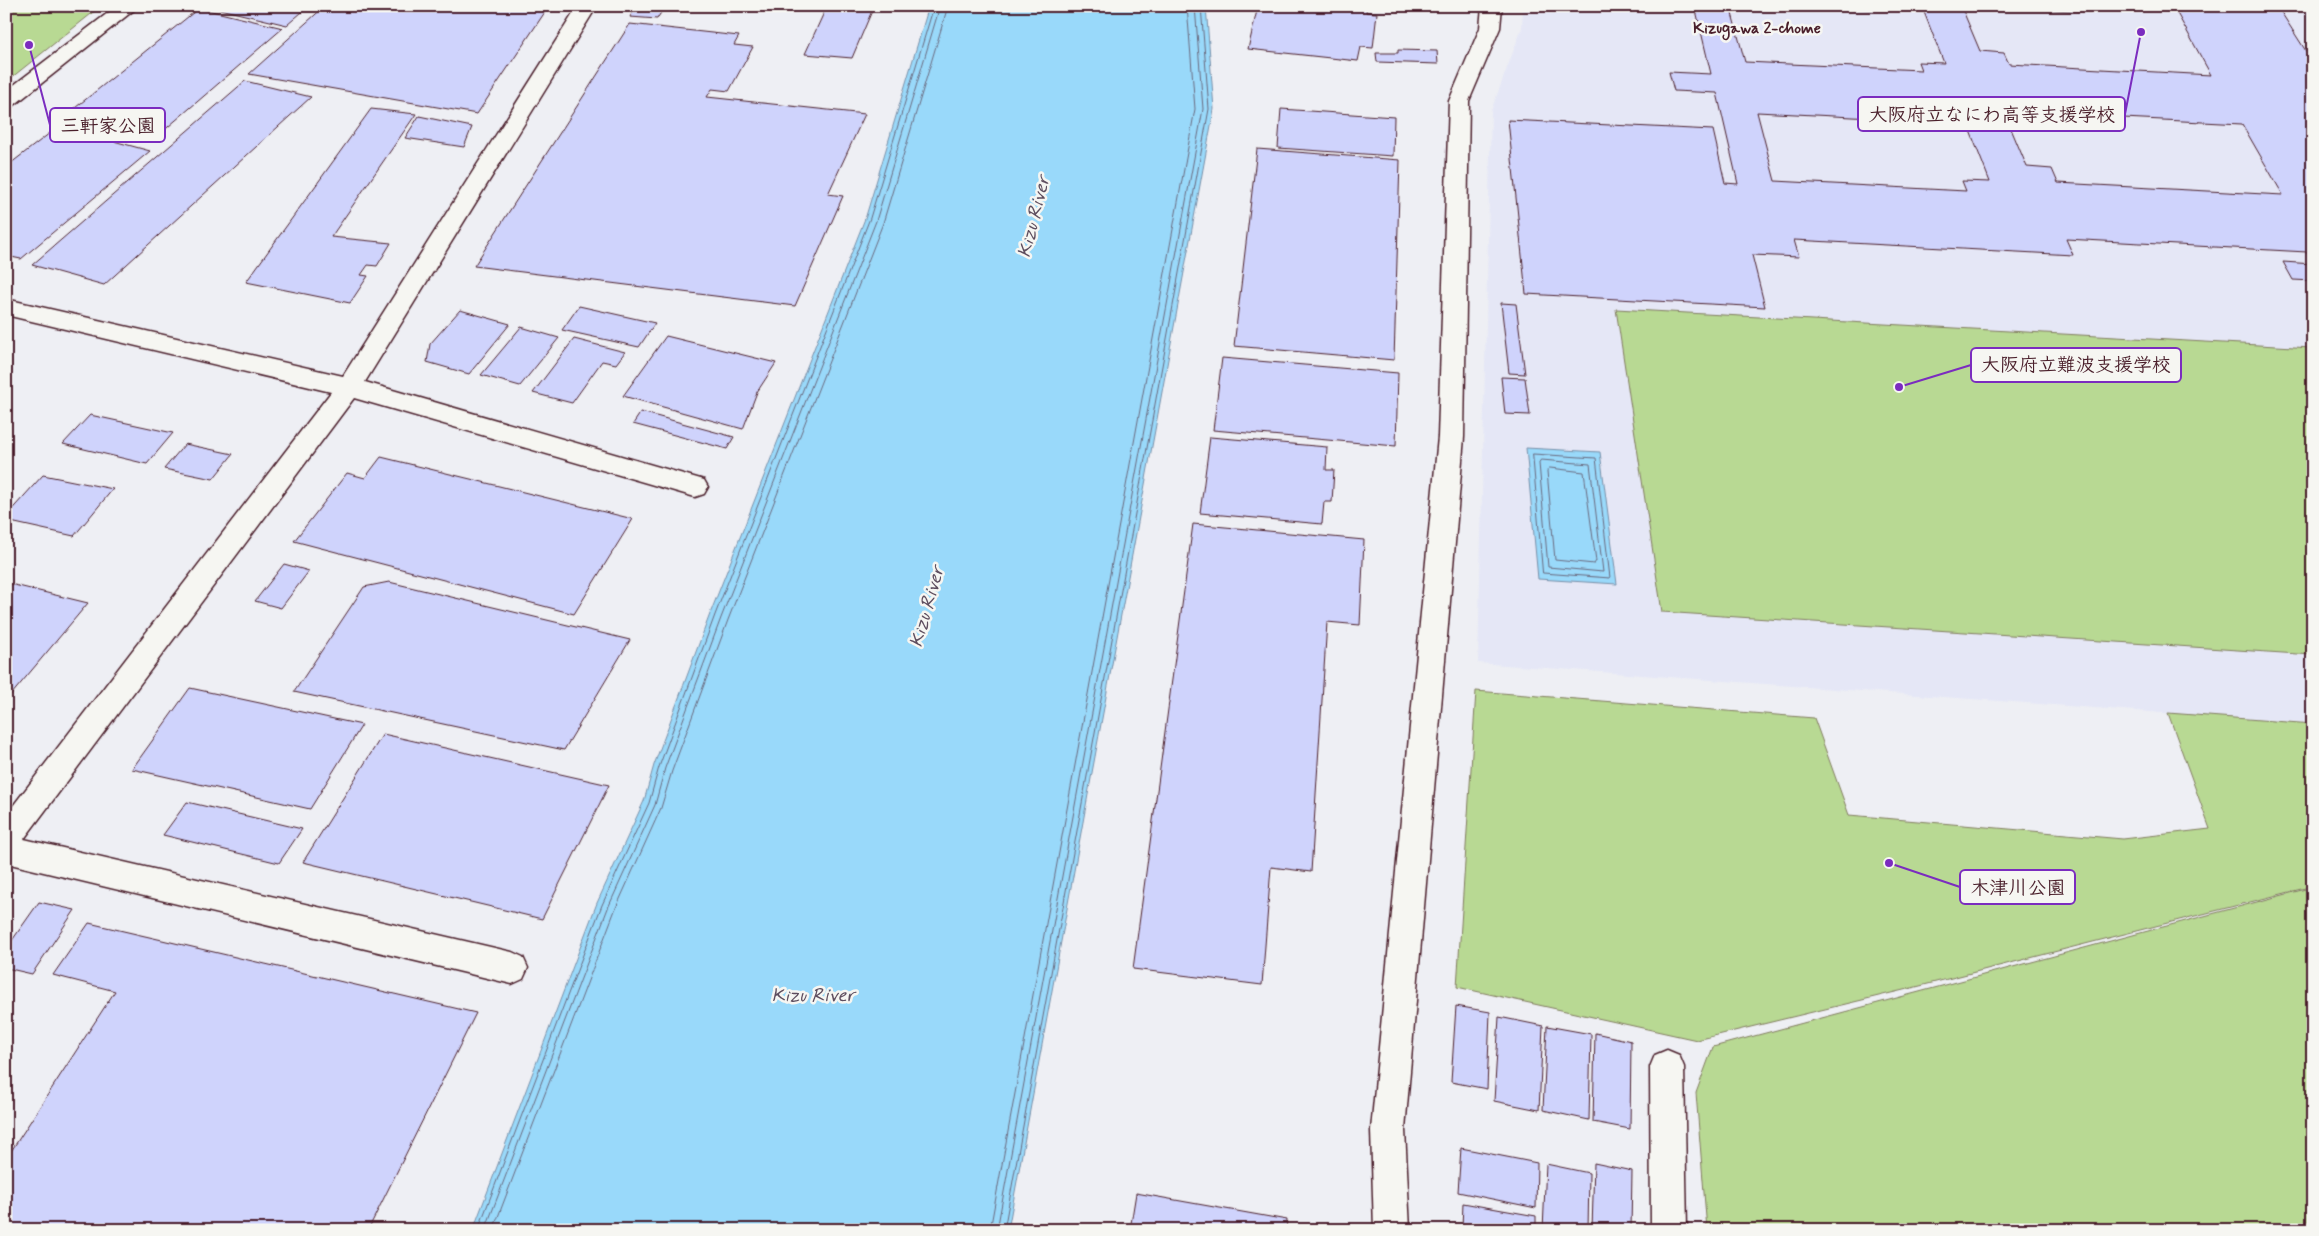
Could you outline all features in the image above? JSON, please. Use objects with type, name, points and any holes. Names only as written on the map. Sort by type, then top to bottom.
[{"type":"street","points":[[6,100],[130,6]]},
{"type":"street","points":[[6,839],[349,387],[588,6]]},
{"type":"street","points":[[1392,1230],[1388,1130],[1451,437],[1458,101],[1490,28],[1492,6]]},
{"type":"street","points":[[6,308],[349,387],[694,487]]},
{"type":"street","points":[[6,849],[512,968]]},
{"type":"street","points":[[1667,1068],[1669,1230]]},
{"type":"shaded area","points":[[1523,6],[2313,6],[2313,724],[1478,663],[1491,111],[1522,28]]},
{"type":"green space","points":[[6,6],[101,6],[6,82]]},
{"type":"green space","points":[[1616,309],[2312,348],[2313,655],[1662,612]]},
{"type":"green space","points":[[1476,691],[1814,718],[1849,815],[2123,839],[2210,829],[2168,713],[2313,724],[2313,886],[1920,986],[1697,1040],[1457,987]]},
{"type":"green space","points":[[2313,887],[2313,1230],[1707,1230],[1696,1093],[1713,1047]]},
{"type":"water","name":"Kizu River","points":[[929,6],[1206,6],[1214,109],[1008,1230],[473,1230],[597,903],[644,801],[654,765],[710,614],[866,216]]},
{"type":"water","points":[[1526,448],[1600,452],[1617,584],[1538,579]]},
{"type":"building","points":[[207,6],[309,6],[287,25]]},
{"type":"building","points":[[325,6],[549,6],[477,114],[249,74]]},
{"type":"building","points":[[636,6],[665,6],[657,19],[630,17]]},
{"type":"building","points":[[827,6],[874,6],[852,58],[805,54]]},
{"type":"building","points":[[1258,6],[1367,6],[1366,12],[1377,13],[1373,48],[1361,47],[1358,61],[1248,49]]},
{"type":"building","points":[[1695,6],[1730,6],[1745,62],[1921,70],[1918,62],[1944,63],[1924,12],[1801,6],[1961,6],[1980,51],[2004,53],[2009,64],[2211,75],[2173,6],[2270,6],[2271,9],[2279,9],[2313,62],[2313,261],[2307,252],[2066,239],[2073,255],[1794,240],[1799,257],[1752,255],[1765,307],[1526,294],[1508,120],[1713,130],[1725,183],[1738,184],[1717,93],[1674,91],[1669,72],[1711,74]],"holes":[[[1757,112],[1967,123],[1990,182],[1962,181],[1966,191],[1775,181]],[[2004,112],[2242,124],[2283,195],[2058,183],[2052,169],[2027,167]]]},
{"type":"building","points":[[1982,6],[2087,6],[2090,12]]},
{"type":"building","points":[[199,8],[283,28],[154,139],[65,116]]},
{"type":"building","points":[[630,24],[739,36],[734,45],[753,47],[729,91],[712,89],[707,97],[865,114],[828,194],[843,196],[795,306],[474,266]]},
{"type":"building","points":[[1398,50],[1437,51],[1438,64],[1377,62],[1376,53],[1398,53]]},
{"type":"building","points":[[245,81],[311,97],[104,285],[32,265]]},
{"type":"building","points":[[371,109],[416,114],[331,237],[391,243],[377,266],[368,265],[361,275],[368,276],[350,303],[246,282]]},
{"type":"building","points":[[1281,109],[1394,117],[1393,156],[1278,148]]},
{"type":"building","points":[[419,116],[472,127],[464,147],[405,138]]},
{"type":"building","points":[[59,126],[150,151],[21,259],[6,256],[6,167]]},
{"type":"building","points":[[1257,149],[1400,160],[1394,360],[1234,346]]},
{"type":"building","points":[[2283,262],[2313,264],[2313,281],[2293,280]]},
{"type":"building","points":[[1501,303],[1516,304],[1525,374],[1509,373]]},
{"type":"building","points":[[579,306],[655,323],[639,347],[562,330]]},
{"type":"building","points":[[460,310],[510,324],[469,374],[427,362],[430,344]]},
{"type":"building","points":[[521,327],[559,338],[520,386],[481,375]]},
{"type":"building","points":[[666,336],[776,363],[757,392],[743,429],[623,396]]},
{"type":"building","points":[[574,339],[625,352],[616,364],[602,361],[572,403],[533,393]]},
{"type":"building","points":[[1222,358],[1398,373],[1396,446],[1213,430]]},
{"type":"building","points":[[1501,377],[1525,378],[1530,415],[1505,414]]},
{"type":"building","points":[[641,412],[734,437],[727,449],[633,424]]},
{"type":"building","points":[[90,415],[173,433],[147,464],[63,444]]},
{"type":"building","points":[[1210,437],[1327,447],[1326,470],[1334,470],[1332,502],[1324,502],[1322,524],[1200,513]]},
{"type":"building","points":[[185,444],[233,454],[213,479],[164,469]]},
{"type":"building","points":[[381,457],[633,519],[574,614],[294,541],[347,473],[365,478]]},
{"type":"building","points":[[43,475],[113,489],[74,536],[6,521],[6,516]]},
{"type":"building","points":[[1193,524],[1364,540],[1360,625],[1327,622],[1311,872],[1271,867],[1262,985],[1133,969]]},
{"type":"building","points":[[284,564],[309,571],[281,608],[255,601]]},
{"type":"building","points":[[389,582],[630,640],[564,750],[294,692],[364,587]]},
{"type":"building","points":[[6,583],[88,603],[6,701]]},
{"type":"building","points":[[190,688],[362,725],[310,809],[132,769]]},
{"type":"building","points":[[383,734],[609,785],[542,919],[303,862]]},
{"type":"building","points":[[187,802],[302,829],[279,863],[163,835]]},
{"type":"building","points":[[39,902],[75,910],[32,974],[6,968],[6,949]]},
{"type":"building","points":[[89,923],[476,1013],[368,1230],[6,1230],[6,1159],[115,991],[53,975]]},
{"type":"building","points":[[1456,1006],[1490,1012],[1487,1089],[1451,1082]]},
{"type":"building","points":[[1499,1017],[1543,1026],[1539,1110],[1494,1101]]},
{"type":"building","points":[[1547,1026],[1591,1034],[1589,1120],[1543,1110]]},
{"type":"building","points":[[1595,1033],[1631,1041],[1630,1129],[1593,1122]]},
{"type":"building","points":[[1461,1148],[1537,1163],[1536,1208],[1458,1192]]},
{"type":"building","points":[[1594,1163],[1632,1171],[1631,1230],[1592,1230]]},
{"type":"building","points":[[1546,1164],[1589,1173],[1588,1230],[1543,1230]]},
{"type":"building","points":[[1136,1193],[1287,1220],[1286,1230],[1130,1230]]},
{"type":"building","points":[[1463,1203],[1536,1216],[1536,1230],[1469,1230],[1462,1228]]},
{"type":"place","name":"大阪府立なにわ高等支援学校","points":[[2141,32]]},
{"type":"place","name":"三軒家公園","points":[[29,45]]},
{"type":"place","name":"大阪府立難波支援学校","points":[[1899,387]]},
{"type":"place","name":"木津川公園","points":[[1889,863]]},
{"type":"district","name":"Kizugawa 2-chome","points":[[1757,28]]}]
